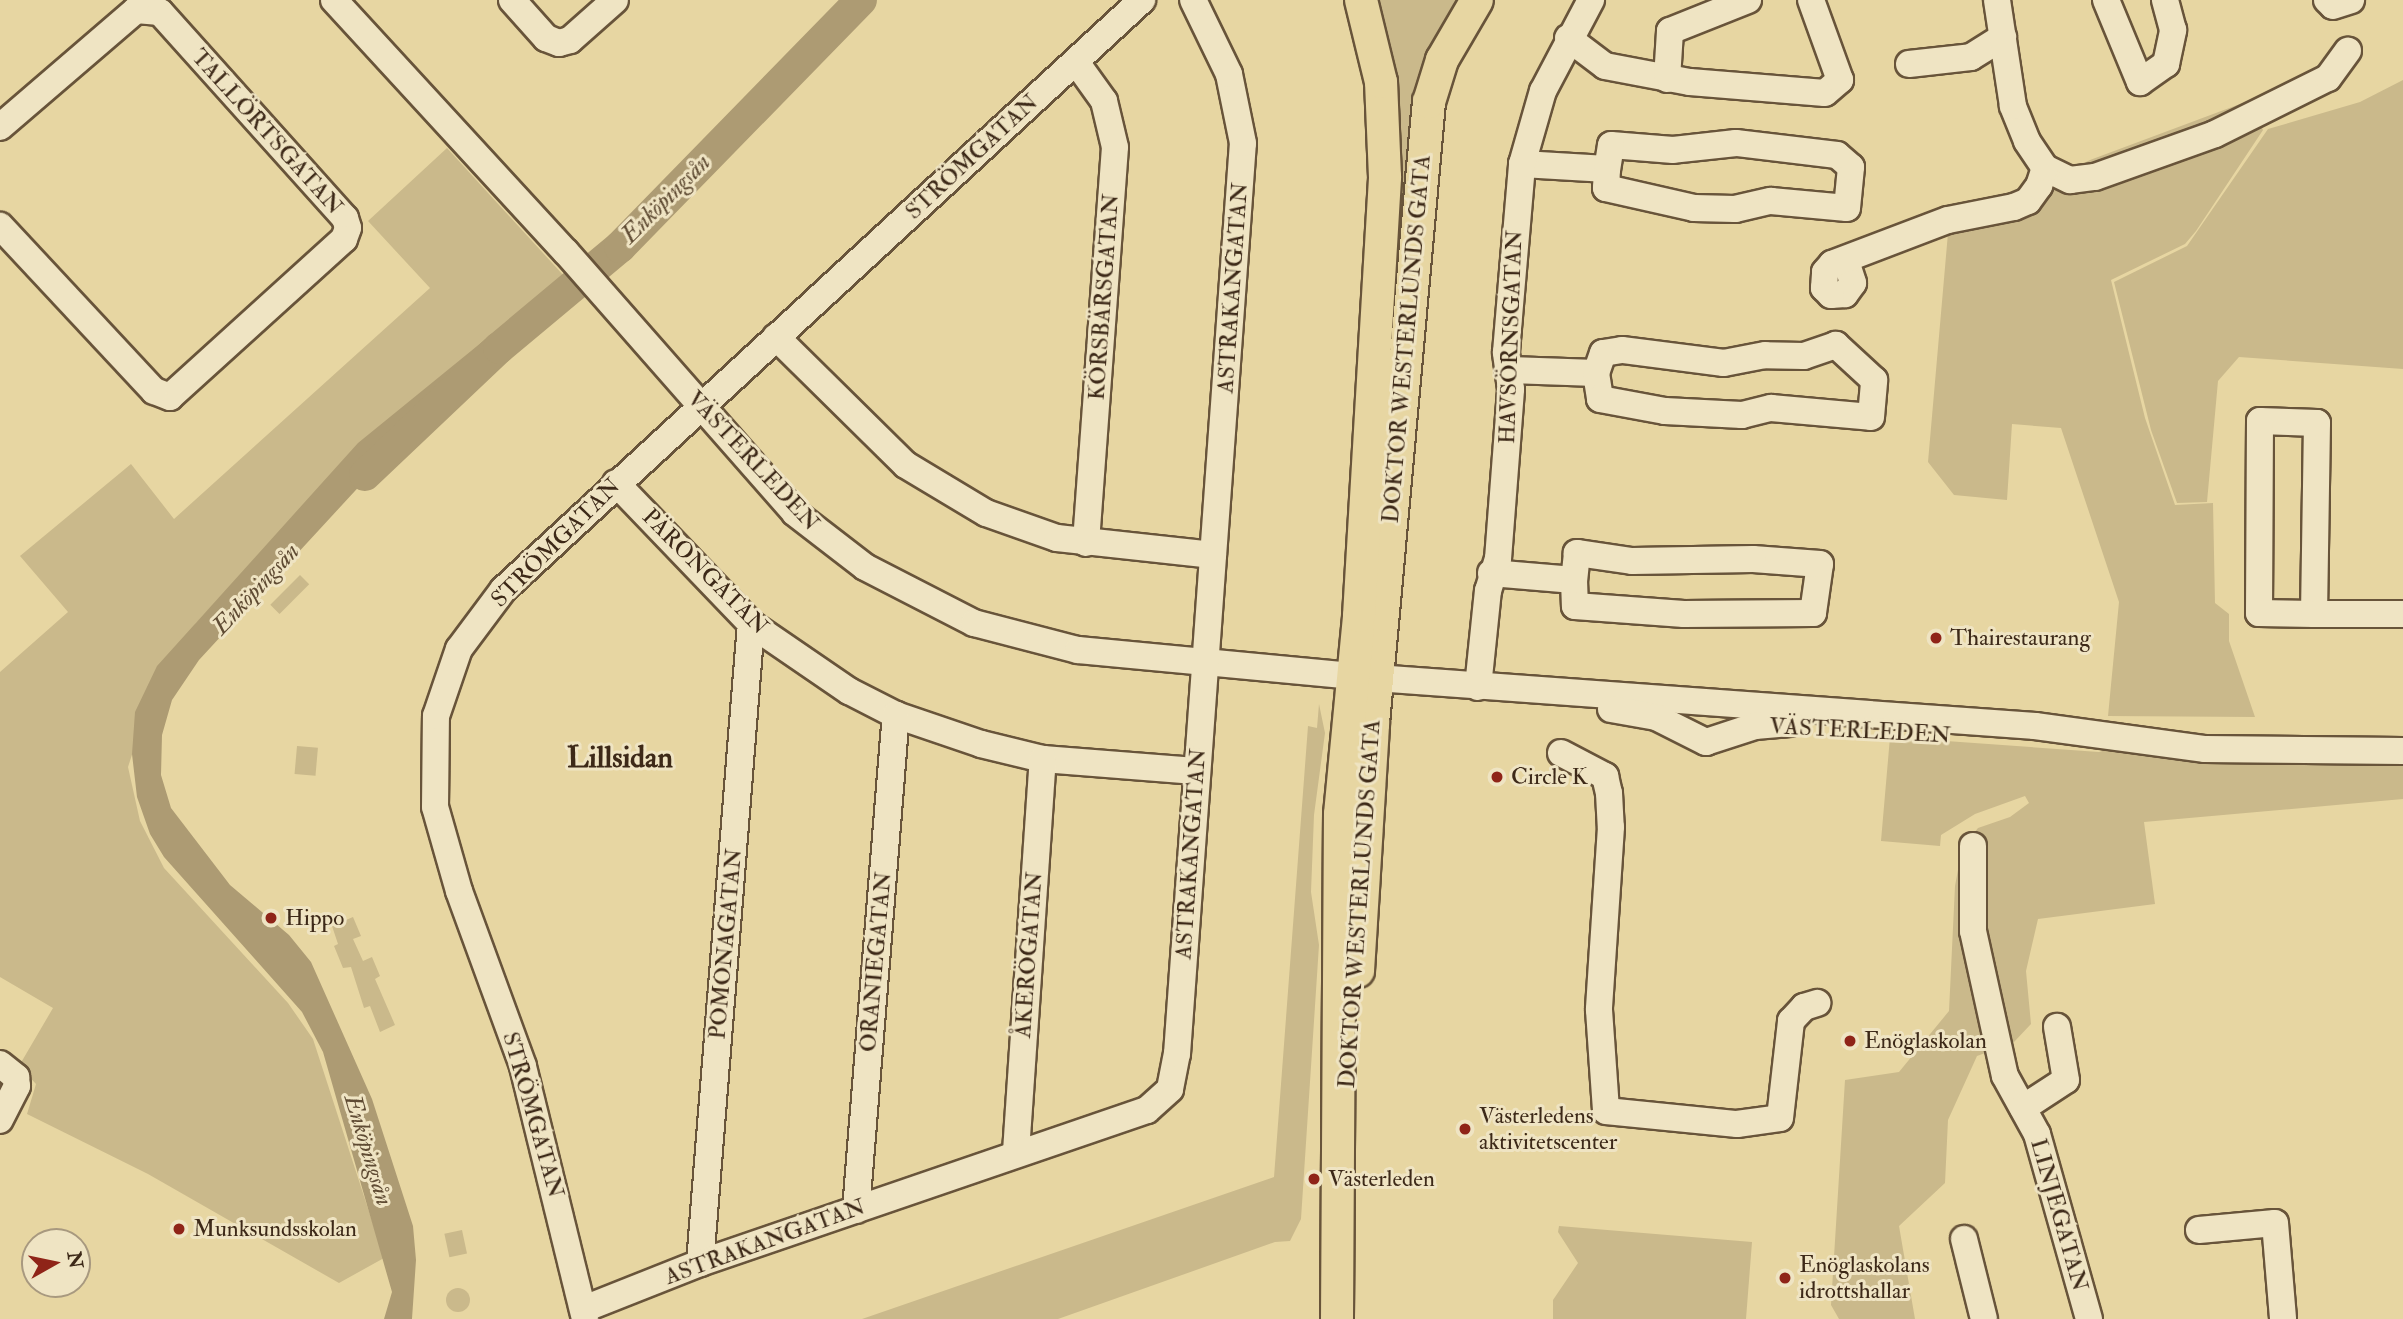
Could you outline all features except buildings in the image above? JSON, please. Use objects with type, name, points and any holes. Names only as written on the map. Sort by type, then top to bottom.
[{"type":"main road","name":"DOKTOR WESTERLUNDS GATA","points":[[1361,0],[1381,82],[1385,177],[1364,677]]},
{"type":"main road","name":"DOKTOR WESTERLUNDS GATA","points":[[1337,1319],[1335,1228],[1341,1118],[1337,1081],[1340,814],[1364,677],[1429,102],[1442,60],[1477,0]]},
{"type":"street","name":"VÄSTERLEDEN","points":[[334,0],[566,252],[795,513],[865,567],[939,608],[1043,644],[1364,677],[1566,694],[2035,726],[2081,736],[2162,743],[2205,750],[2403,751]]},
{"type":"street","points":[[512,0],[547,38],[558,43],[570,40],[615,0]]},
{"type":"street","name":"STRÖMGATAN","points":[[584,1314],[523,1066],[459,891],[435,807],[436,716],[459,649],[503,590],[616,482],[702,408],[1142,0]]},
{"type":"street","name":"ASTRAKANGATAN","points":[[584,1314],[700,1263],[1016,1152],[1147,1110],[1170,1089],[1177,1054],[1243,143],[1229,74],[1192,0]]},
{"type":"street","name":"HAVSÖRNSGATAN","points":[[1478,687],[1491,573],[1498,559],[1510,370],[1506,352],[1522,164],[1543,91],[1568,38],[1591,0]]},
{"type":"street","points":[[1667,79],[1670,31],[1748,0]]},
{"type":"street","points":[[1568,38],[1605,66],[1667,79],[1825,93],[1840,80],[1811,0]]},
{"type":"street","points":[[1997,0],[2013,106],[2027,141],[2045,168],[2070,180],[2095,177],[2191,142],[2328,78],[2348,50]]},
{"type":"street","points":[[2106,0],[2140,82],[2166,64],[2173,30],[2165,0]]},
{"type":"street","points":[[2327,0],[2333,6],[2351,0]]},
{"type":"street","name":"TALLÖRTSGATAN","points":[[0,127],[136,10],[160,12],[345,218],[348,228],[344,239],[170,397],[154,391],[0,226]]},
{"type":"street","points":[[1909,64],[1971,57],[2003,37]]},
{"type":"street","name":"KÖRSBÄRSGATAN","points":[[1076,62],[1104,101],[1115,147],[1086,543]]},
{"type":"street","points":[[1736,143],[1837,155],[1851,167],[1847,208],[1771,201],[1735,209],[1694,208],[1606,188],[1607,170],[1611,145],[1673,150],[1736,143]]},
{"type":"street","points":[[1522,164],[1607,170]]},
{"type":"street","points":[[1846,261],[1933,225],[2028,201],[2045,168]]},
{"type":"street","points":[[776,337],[871,434],[947,493],[1023,528],[1086,543],[1213,555]]},
{"type":"street","points":[[1836,345],[1874,380],[1871,417],[1771,408],[1742,415],[1665,411],[1600,399],[1596,373],[1602,353],[1622,350],[1724,362],[1765,355],[1804,356],[1836,345]]},
{"type":"street","points":[[1510,370],[1596,373]]},
{"type":"street","points":[[2314,614],[2317,423],[2260,421],[2259,613],[2314,614],[2403,614]]},
{"type":"street","name":"PÄRONGATAN","points":[[616,482],[751,624],[849,691],[896,715],[1043,759],[1196,771]]},
{"type":"street","points":[[1577,553],[1632,561],[1753,559],[1820,564],[1813,613],[1684,614],[1575,606],[1574,580],[1577,553]]},
{"type":"street","points":[[1491,573],[1574,580]]},
{"type":"street","name":"POMONAGATAN","points":[[700,1263],[751,624]]},
{"type":"street","name":"VÄSTERLEDEN","points":[[1566,694],[1598,707],[1656,717],[1706,742],[1755,726],[1806,723],[2035,742],[2081,736]]},
{"type":"street","points":[[1723,703],[1735,722],[1732,734]]},
{"type":"street","name":"ORANIEGATAN","points":[[856,1210],[896,715]]},
{"type":"street","name":"VÄSTERLEDEN","points":[[2162,743],[2206,731],[2403,736]]},
{"type":"street","points":[[1561,753],[1605,776],[1609,793],[1611,827],[1599,1010],[1606,1111],[1737,1124],[1780,1118],[1791,1021],[1804,1007],[1817,1003]]},
{"type":"street","name":"ÅKERÖGATAN","points":[[1016,1152],[1043,759]]},
{"type":"street","name":"LINJEGATAN","points":[[1973,846],[1973,931],[2005,1076],[2037,1133],[2089,1319]]},
{"type":"street","points":[[2023,1108],[2066,1080],[2057,1027]]},
{"type":"street","points":[[0,1064],[16,1077],[17,1086],[0,1120]]},
{"type":"street","points":[[2199,1230],[2275,1223],[2283,1319]]},
{"type":"street","points":[[1964,1239],[1984,1319]]},
{"type":"shaded area","points":[[1376,0],[1461,0],[1439,36],[1380,547],[1400,163],[1398,96],[1386,28]]},
{"type":"shaded area","points":[[2403,80],[2403,369],[2239,357],[2218,381],[2207,502],[2177,503],[2151,430],[2114,282],[2187,246],[2268,129],[2360,102]]},
{"type":"shaded area","points":[[2248,101],[2263,130],[2196,231],[2185,244],[2111,280],[2145,418],[2175,505],[2213,503],[2215,603],[2229,614],[2229,641],[2255,717],[2108,716],[2119,602],[2061,428],[2012,424],[2007,500],[1954,495],[1928,462],[1948,233],[2090,160]]},
{"type":"shaded area","points":[[447,148],[564,276],[410,407],[316,494],[196,623],[154,687],[128,767],[140,821],[164,868],[288,1003],[313,1039],[384,1258],[339,1283],[148,1174],[27,1114],[36,1084],[19,1066],[53,1008],[0,977],[0,672],[68,612],[20,556],[131,464],[174,519],[430,288],[368,221]]},
{"type":"shaded area","points":[[300,575],[309,584],[279,614],[270,605]]},
{"type":"shaded area","points":[[1319,704],[1325,733],[1314,815],[1311,892],[1319,945],[1301,1219],[1290,1241],[1275,1242],[1058,1319],[862,1319],[1274,1177],[1308,726],[1317,728]]},
{"type":"shaded area","points":[[1890,737],[2099,752],[2116,747],[2403,757],[2403,799],[2144,822],[2155,904],[2038,919],[2026,971],[2031,1024],[2014,1042],[1977,1056],[1948,1120],[1945,1183],[1899,1226],[1915,1319],[1839,1319],[1831,1305],[1845,1080],[1899,1072],[1949,1011],[1955,886],[1962,848],[1978,828],[2010,817],[2029,803],[2025,796],[1975,814],[1941,835],[1940,846],[1881,841]]},
{"type":"shaded area","points":[[297,746],[318,748],[315,776],[295,774]]},
{"type":"shaded area","points":[[353,917],[361,936],[353,939],[363,961],[372,957],[380,976],[375,979],[395,1025],[380,1032],[370,1006],[364,1008],[351,967],[343,968],[334,946],[338,944],[332,926]]},
{"type":"shaded area","points":[[1559,1226],[1752,1242],[1746,1319],[1553,1319],[1553,1300],[1578,1263],[1558,1232]]},
{"type":"shaded area","points":[[462,1230],[467,1253],[449,1257],[444,1234]]},
{"type":"shaded area","points":[[458,1288],[466,1292],[470,1300],[466,1308],[458,1312],[450,1308],[446,1300],[450,1292]]},
{"type":"water","points":[[557,281],[570,294],[450,388],[199,660],[172,700],[162,735],[161,775],[171,808],[230,885],[289,935],[311,962],[372,1099],[413,1226],[416,1260],[412,1319],[384,1319],[392,1292],[323,1052],[302,1012],[164,857],[150,834],[137,797],[132,754],[135,712],[157,666],[358,443]]},
{"type":"waterway","name":"Enköpingsån","points":[[365,475],[499,348],[620,247],[861,0]]},
{"type":"place","name":"Thairestaurang","points":[[1936,638]]},
{"type":"place","name":"Circle K","points":[[1497,777]]},
{"type":"place","name":"Hippo","points":[[271,918]]},
{"type":"place","name":"Enöglaskolan","points":[[1850,1041]]},
{"type":"place","name":"Västerledens aktivitetscenter","points":[[1465,1129]]},
{"type":"place","name":"Västerleden","points":[[1314,1179]]},
{"type":"place","name":"Munksundsskolan","points":[[179,1229]]},
{"type":"place","name":"Enöglaskolans idrottshallar","points":[[1785,1278]]},
{"type":"district","name":"Lillsidan","points":[[620,758]]}]
